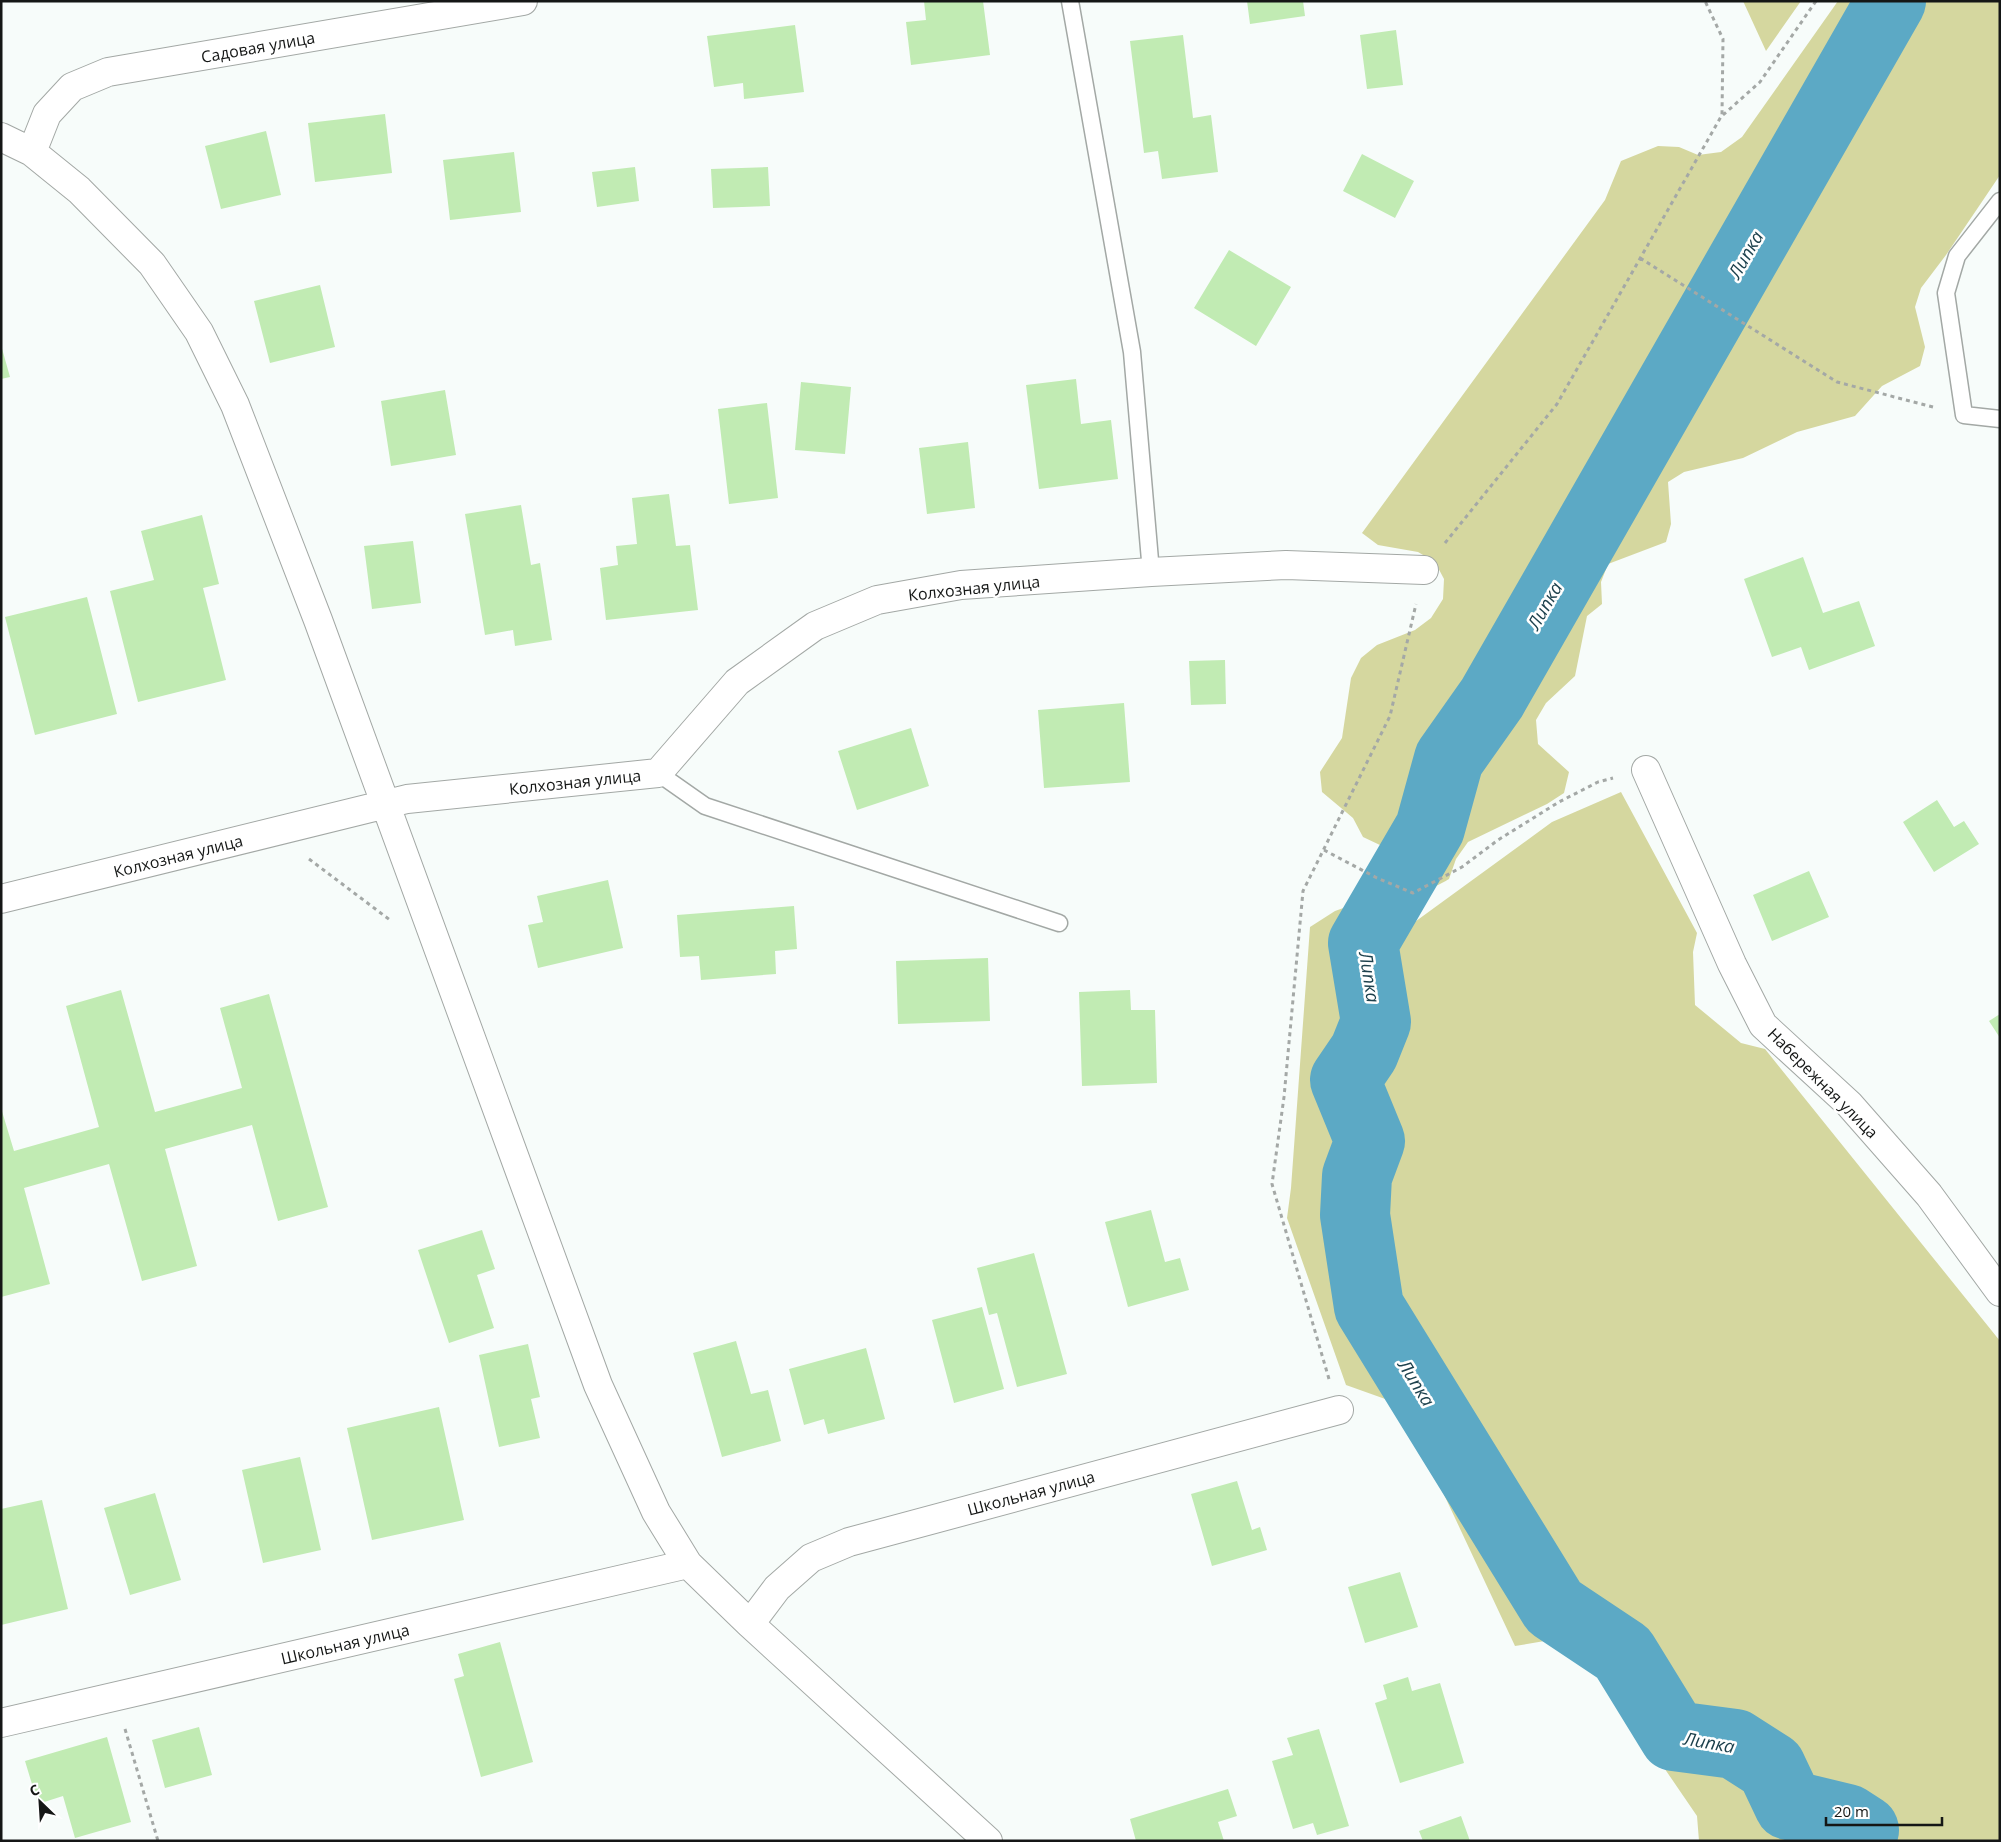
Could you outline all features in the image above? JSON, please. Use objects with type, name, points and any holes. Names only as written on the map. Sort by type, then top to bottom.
[{"type":"street","name":"Садовая улица","points":[[32,152],[47,114],[72,87],[108,72],[523,1]]},
{"type":"street","points":[[1,137],[32,152],[90,200],[152,264],[199,332],[234,405],[318,620],[598,1385],[656,1512],[688,1564],[750,1624],[988,1841]]},
{"type":"street","name":"Колхозная улица","points":[[1,899],[385,804],[417,798],[658,773],[737,682],[814,626],[877,600],[961,585],[1151,572],[1286,565],[1424,570]]},
{"type":"street","name":"Набережная улица","points":[[1646,770],[1732,964],[1764,1025],[1849,1104],[1929,1195],[2000,1292]]},
{"type":"street","name":"Школьная улица","points":[[750,1624],[777,1588],[811,1558],[849,1542],[1339,1410]]},
{"type":"street","name":"Школьная улица","points":[[1,1723],[688,1564]]},
{"type":"lane","points":[[1070,1],[1132,352],[1151,572]]},
{"type":"lane","points":[[2000,201],[1957,256],[1946,293],[1964,415],[2000,419]]},
{"type":"lane","points":[[658,773],[705,806],[1059,923]]},
{"type":"path","points":[[1704,1],[1723,39],[1722,115]]},
{"type":"path","points":[[1339,1410],[1272,1184],[1284,1097],[1303,891],[1390,716],[1424,570],[1558,404],[1722,115],[1760,82],[1816,1]]},
{"type":"path","points":[[1640,258],[1837,382],[1964,415]]},
{"type":"path","points":[[1324,850],[1377,878],[1413,893],[1462,867],[1498,840],[1567,798],[1598,782],[1646,770]]},
{"type":"path","points":[[274,833],[396,924]]},
{"type":"path","points":[[116,1697],[158,1841]]},
{"type":"green space","points":[[1743,1],[1801,1],[1766,51]]},
{"type":"green space","points":[[1838,1],[2000,1],[2000,175],[1946,255],[1921,288],[1915,307],[1925,347],[1920,366],[1882,386],[1855,416],[1797,432],[1743,458],[1684,472],[1668,482],[1671,524],[1666,542],[1608,564],[1601,582],[1602,604],[1587,616],[1575,676],[1546,703],[1536,720],[1538,744],[1569,772],[1564,793],[1547,804],[1468,842],[1456,859],[1449,879],[1434,887],[1418,887],[1399,875],[1399,854],[1363,837],[1353,818],[1322,792],[1320,772],[1342,738],[1351,678],[1361,658],[1377,645],[1415,630],[1431,618],[1443,599],[1444,579],[1435,562],[1418,552],[1378,545],[1362,533],[1605,200],[1621,161],[1658,146],[1679,147],[1698,155],[1721,152],[1742,137]]},
{"type":"green space","points":[[1621,792],[1697,933],[1693,952],[1695,1005],[1741,1043],[1765,1049],[2000,1341],[2000,1841],[1699,1841],[1697,1816],[1574,1636],[1515,1646],[1402,1405],[1346,1385],[1287,1218],[1291,1188],[1310,927],[1335,911],[1363,901],[1401,932],[1552,822]]},
{"type":"building","points":[[924,1],[983,1],[990,55],[911,65],[906,22],[926,20]]},
{"type":"building","points":[[1247,1],[1303,1],[1305,16],[1250,24]]},
{"type":"building","points":[[795,25],[804,92],[744,99],[743,83],[714,87],[707,36]]},
{"type":"building","points":[[1396,30],[1403,85],[1367,89],[1360,35]]},
{"type":"building","points":[[1183,35],[1193,118],[1211,115],[1218,172],[1162,179],[1158,151],[1144,153],[1130,41]]},
{"type":"building","points":[[385,114],[392,173],[315,182],[308,123]]},
{"type":"building","points":[[266,131],[281,195],[221,209],[205,146]]},
{"type":"building","points":[[514,152],[521,212],[450,220],[443,160]]},
{"type":"building","points":[[1362,154],[1414,181],[1395,218],[1343,191]]},
{"type":"building","points":[[635,167],[639,201],[597,207],[592,172]]},
{"type":"building","points":[[768,167],[770,206],[713,208],[711,169]]},
{"type":"building","points":[[1229,250],[1291,287],[1256,346],[1194,308]]},
{"type":"building","points":[[320,285],[335,347],[270,363],[254,301]]},
{"type":"building","points":[[1,345],[10,377],[1,379]]},
{"type":"building","points":[[1076,379],[1081,424],[1111,420],[1118,479],[1039,489],[1026,385]]},
{"type":"building","points":[[801,382],[851,387],[845,454],[795,450]]},
{"type":"building","points":[[445,390],[456,455],[391,466],[381,401]]},
{"type":"building","points":[[767,403],[778,498],[729,504],[718,409]]},
{"type":"building","points":[[968,442],[975,508],[927,514],[919,448]]},
{"type":"building","points":[[669,494],[676,546],[690,545],[698,610],[606,620],[600,568],[618,565],[616,546],[637,544],[632,498]]},
{"type":"building","points":[[521,505],[531,565],[540,563],[552,640],[515,646],[513,630],[485,635],[465,514]]},
{"type":"building","points":[[202,515],[219,584],[203,588],[226,680],[138,702],[110,591],[154,580],[141,531]]},
{"type":"building","points":[[413,541],[421,603],[372,609],[364,546]]},
{"type":"building","points":[[1803,557],[1823,613],[1859,601],[1875,646],[1809,670],[1801,647],[1772,657],[1744,579]]},
{"type":"building","points":[[87,597],[117,714],[35,735],[5,617]]},
{"type":"building","points":[[1225,660],[1226,704],[1191,705],[1189,661]]},
{"type":"building","points":[[1124,703],[1130,782],[1044,788],[1038,710]]},
{"type":"building","points":[[911,728],[929,786],[857,810],[838,751]]},
{"type":"building","points":[[1937,800],[1954,827],[1964,821],[1979,844],[1934,872],[1903,822]]},
{"type":"building","points":[[1809,871],[1829,917],[1772,941],[1753,895]]},
{"type":"building","points":[[608,880],[623,948],[538,968],[528,925],[543,922],[537,896]]},
{"type":"building","points":[[794,906],[797,949],[775,951],[776,974],[701,980],[699,956],[680,957],[677,915]]},
{"type":"building","points":[[988,958],[990,1021],[898,1024],[896,961]]},
{"type":"building","points":[[121,990],[155,1112],[242,1088],[220,1008],[269,994],[328,1207],[278,1221],[252,1125],[165,1149],[197,1266],[142,1281],[109,1164],[24,1188],[50,1284],[1,1297],[1,1108],[14,1151],[99,1127],[66,1006]]},
{"type":"building","points":[[1130,990],[1131,1010],[1155,1010],[1157,1083],[1082,1086],[1079,992]]},
{"type":"building","points":[[2000,1014],[2000,1038],[1989,1021]]},
{"type":"building","points":[[1151,1210],[1165,1262],[1180,1258],[1189,1290],[1128,1307],[1105,1222]]},
{"type":"building","points":[[482,1230],[495,1269],[477,1275],[494,1328],[449,1343],[418,1250]]},
{"type":"building","points":[[1034,1253],[1067,1374],[1017,1387],[997,1313],[989,1315],[977,1268]]},
{"type":"building","points":[[982,1307],[1004,1389],[954,1403],[932,1320]]},
{"type":"building","points":[[736,1341],[751,1394],[768,1390],[781,1441],[722,1457],[693,1353]]},
{"type":"building","points":[[528,1344],[540,1397],[531,1399],[540,1438],[499,1447],[479,1355]]},
{"type":"building","points":[[866,1348],[885,1419],[828,1434],[824,1419],[804,1425],[789,1369]]},
{"type":"building","points":[[439,1407],[464,1520],[372,1540],[347,1428]]},
{"type":"building","points":[[300,1457],[321,1550],[263,1563],[242,1470]]},
{"type":"building","points":[[1237,1481],[1252,1530],[1260,1527],[1267,1550],[1212,1566],[1191,1494]]},
{"type":"building","points":[[155,1493],[181,1580],[130,1595],[104,1508]]},
{"type":"building","points":[[42,1500],[68,1609],[1,1625],[1,1509]]},
{"type":"building","points":[[1400,1572],[1418,1627],[1365,1643],[1348,1587]]},
{"type":"building","points":[[500,1642],[533,1762],[481,1777],[454,1679],[464,1676],[458,1654]]},
{"type":"building","points":[[1408,1677],[1412,1691],[1440,1683],[1464,1763],[1400,1783],[1375,1703],[1387,1699],[1383,1685]]},
{"type":"building","points":[[199,1727],[212,1775],[165,1788],[152,1740]]},
{"type":"building","points":[[1319,1729],[1349,1826],[1317,1835],[1313,1823],[1293,1829],[1272,1761],[1293,1755],[1287,1738]]},
{"type":"building","points":[[107,1737],[131,1822],[75,1838],[63,1796],[38,1804],[25,1761]]},
{"type":"building","points":[[1228,1789],[1237,1816],[1218,1822],[1224,1841],[1136,1841],[1130,1819]]},
{"type":"building","points":[[1461,1816],[1470,1841],[1423,1841],[1419,1831]]},
{"type":"waterway","name":"Липка","points":[[1861,1841],[1864,1830],[1847,1819],[1789,1805],[1771,1767],[1735,1744],[1674,1736],[1623,1653],[1554,1607],[1369,1307],[1355,1215],[1357,1176],[1370,1141],[1345,1080],[1364,1052],[1376,1022],[1363,943],[1430,828],[1449,759],[1492,698],[1891,1]]}]
